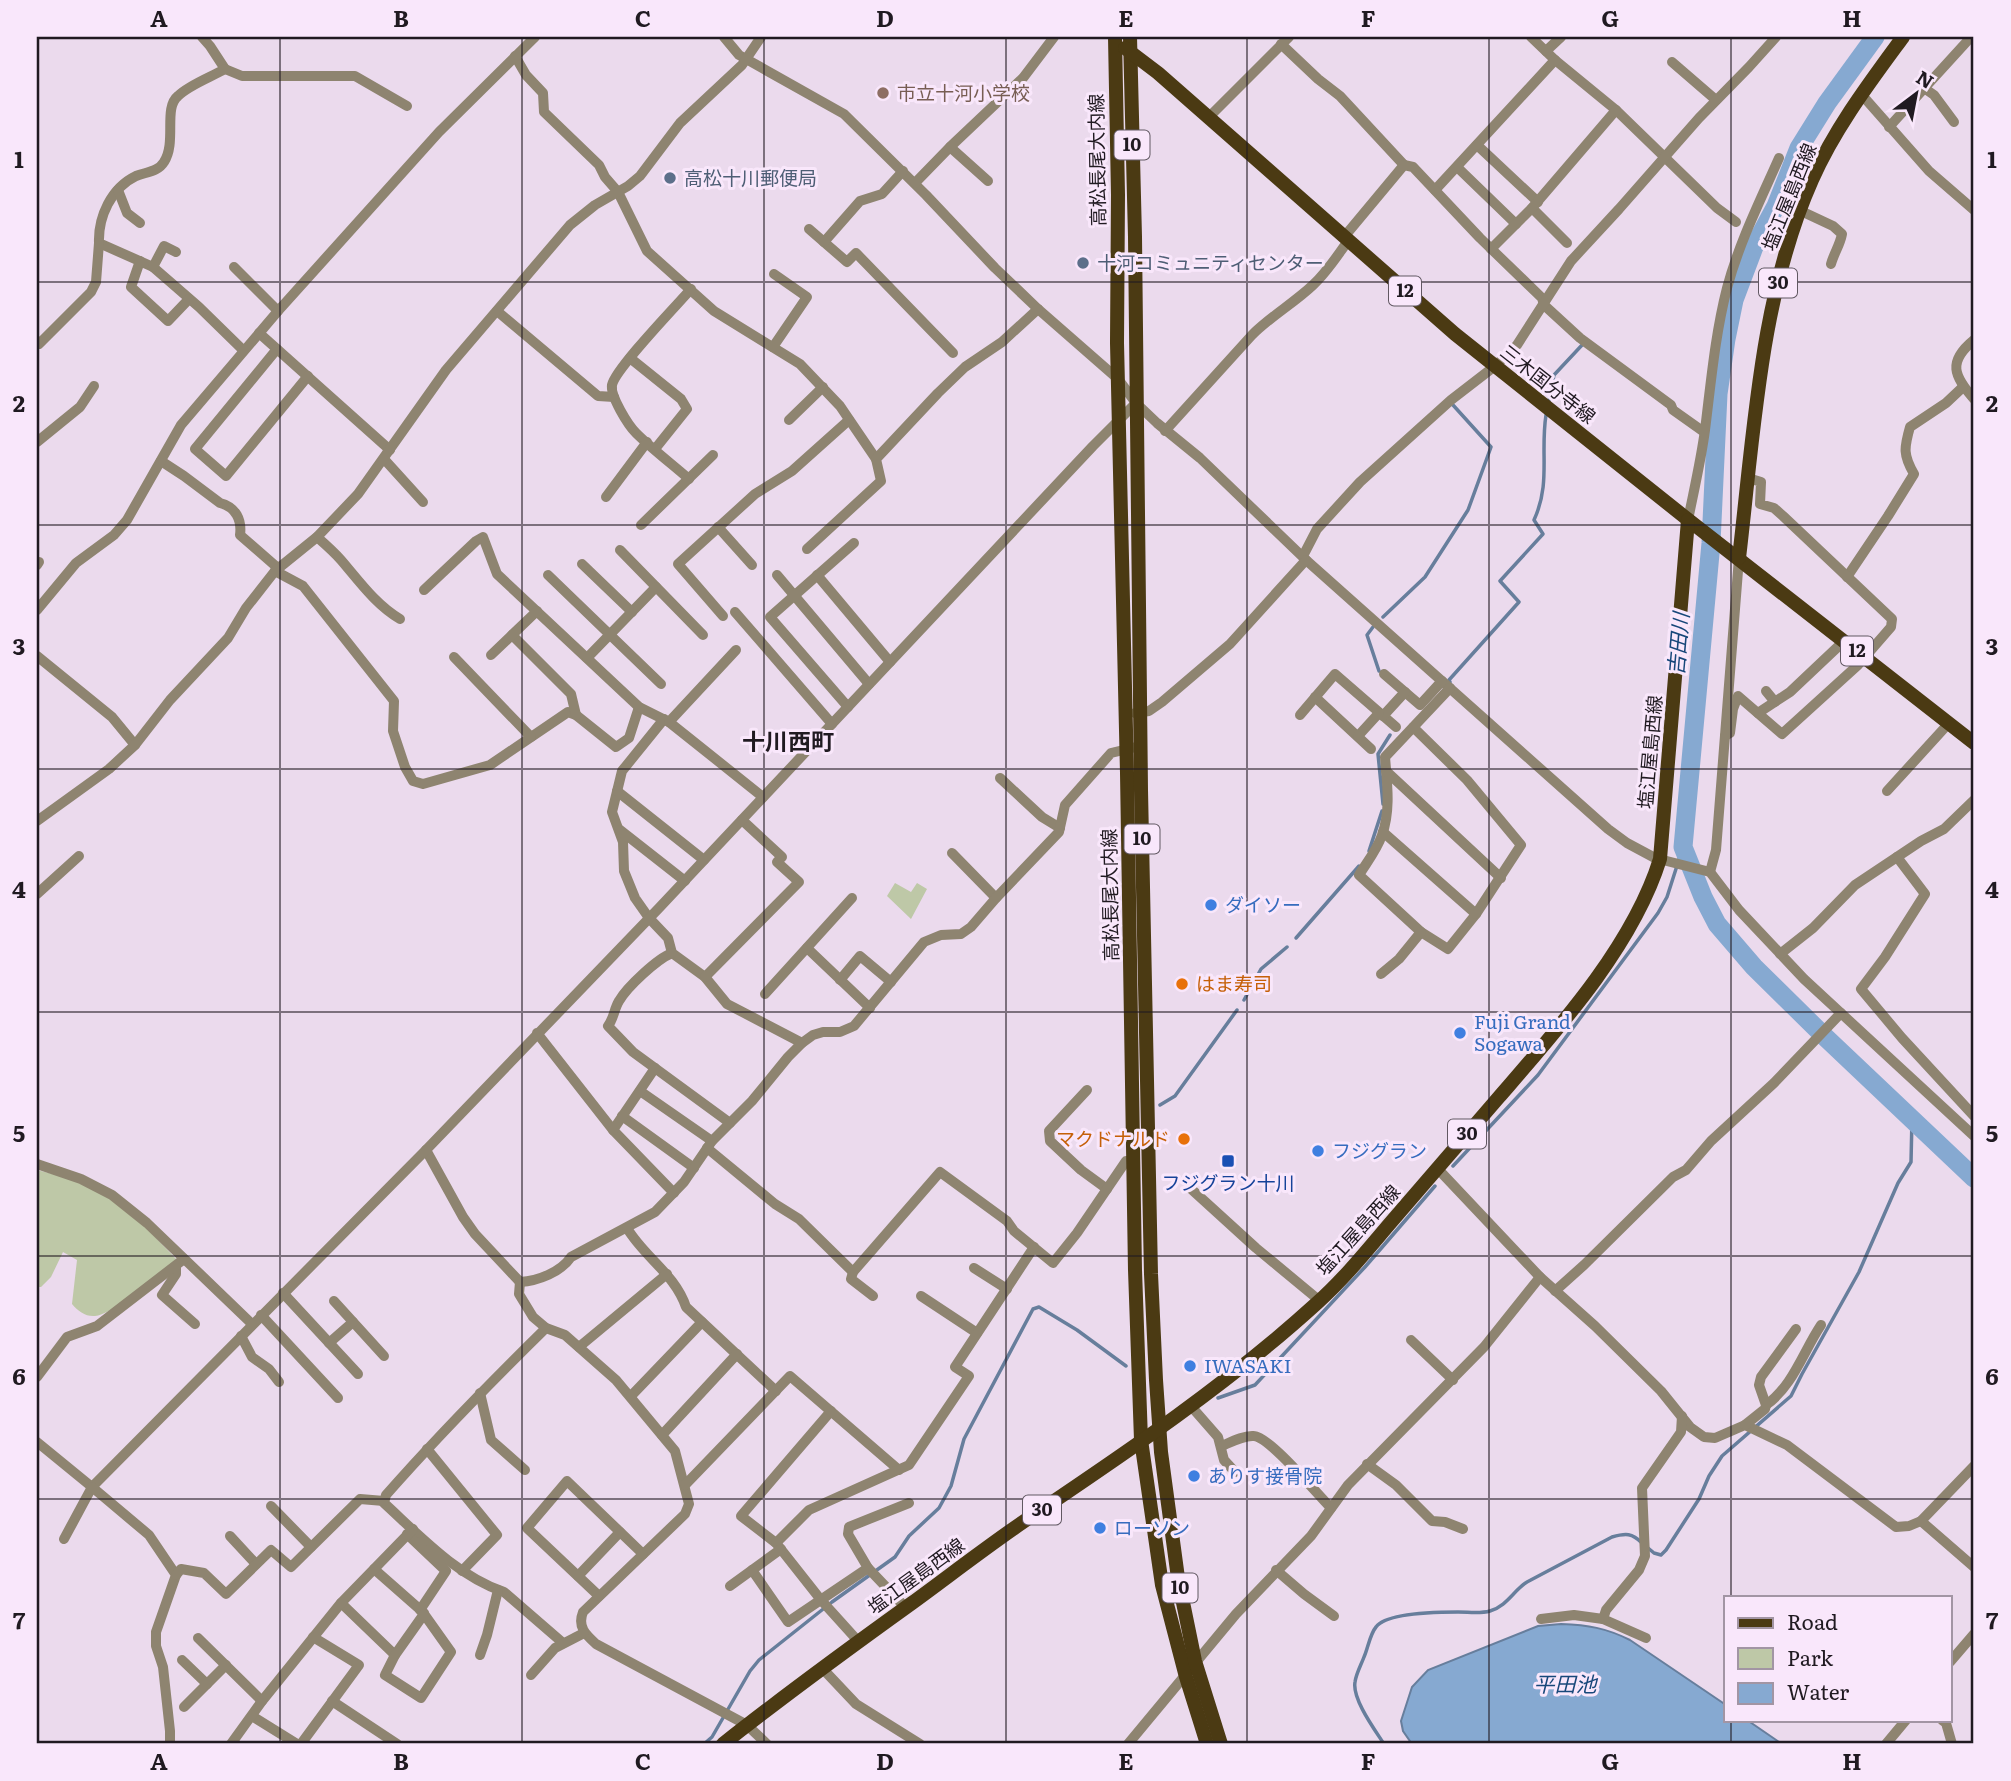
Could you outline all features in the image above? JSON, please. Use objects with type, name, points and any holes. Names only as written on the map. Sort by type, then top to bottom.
[{"type":"main road","name":"三木国分寺線","points":[[1118,37],[1130,52],[1158,73],[1455,334],[1974,743]]},
{"type":"main road","name":"高松長尾大内線","points":[[1118,37],[1118,379],[1133,713]]},
{"type":"main road","name":"塩江屋島西線","points":[[1737,557],[1768,331],[1782,265],[1812,180],[1839,130],[1903,37]]},
{"type":"main road","name":"高松長尾大内線","points":[[1130,52],[1136,403],[1133,713],[1134,1161],[1141,1440],[1163,1585],[1186,1677],[1207,1744]]},
{"type":"main road","name":"塩江屋島西線","points":[[723,1744],[858,1641],[1190,1405],[1320,1301],[1528,1063],[1589,986],[1633,920],[1664,860],[1689,521]]},
{"type":"main road","name":"高松長尾大内線","points":[[1133,748],[1158,1428],[1178,1578],[1195,1661],[1221,1744]]},
{"type":"street","points":[[202,37],[225,69],[242,76],[355,76],[407,106]]},
{"type":"street","points":[[724,37],[739,55],[844,114],[915,183],[995,268],[1118,379],[1136,403],[1200,458],[1304,558],[1608,829],[1627,843],[1664,860],[1708,871],[1739,910],[1838,1016],[1974,1136]]},
{"type":"street","points":[[37,821],[109,769],[135,745],[170,700],[228,638],[246,608],[277,570],[317,537],[352,502],[427,394],[570,225],[640,176],[680,123],[746,59],[761,37]]},
{"type":"street","points":[[915,183],[950,146],[1023,78],[1054,37]]},
{"type":"street","points":[[1531,37],[1616,110],[1717,208],[1736,222]]},
{"type":"street","points":[[1546,51],[1561,37]]},
{"type":"street","points":[[1133,713],[1149,710],[1162,702],[1230,644],[1304,558],[1317,528],[1360,482],[1517,345],[1571,261],[1776,37]]},
{"type":"street","points":[[1889,127],[1970,37]]},
{"type":"street","points":[[39,601],[76,563],[114,535],[127,520],[189,413],[439,132],[533,38]]},
{"type":"street","points":[[1208,118],[1285,40],[1318,79],[1340,96],[1404,165],[1413,167],[1542,298],[1544,305],[1580,338],[1704,432]]},
{"type":"street","points":[[515,56],[526,75],[543,93],[544,111],[599,165],[618,192],[647,251],[714,311],[800,364],[840,406],[876,459],[881,481],[807,549]]},
{"type":"street","points":[[1436,190],[1555,60]]},
{"type":"street","points":[[1672,62],[1688,82],[1716,100]]},
{"type":"street","points":[[37,341],[39,344],[91,292],[96,282],[99,228],[103,213],[118,190],[136,177],[159,169],[164,164],[171,149],[173,102],[178,95],[225,69]]},
{"type":"street","points":[[1924,88],[1934,95],[1954,121]]},
{"type":"street","points":[[1862,94],[1929,171],[1974,211]]},
{"type":"street","points":[[1491,249],[1535,205],[1616,110]]},
{"type":"street","points":[[1477,145],[1535,205],[1567,243]]},
{"type":"street","points":[[950,146],[988,181]]},
{"type":"street","points":[[1689,521],[1711,372],[1728,286],[1743,239],[1779,158]]},
{"type":"street","points":[[1166,430],[1264,323],[1313,285],[1328,269],[1346,239],[1404,165]]},
{"type":"street","points":[[1457,167],[1516,225]]},
{"type":"street","points":[[824,242],[860,201],[882,194],[903,171]]},
{"type":"street","points":[[118,190],[128,213],[140,223]]},
{"type":"street","points":[[1801,211],[1833,226],[1842,234],[1831,264]]},
{"type":"street","points":[[809,229],[847,262],[856,253],[953,353]]},
{"type":"street","points":[[99,243],[153,267],[243,350]]},
{"type":"street","points":[[153,267],[164,246],[176,252]]},
{"type":"street","points":[[140,261],[131,287],[168,321],[189,299]]},
{"type":"street","points":[[234,267],[278,311]]},
{"type":"street","points":[[773,347],[807,296],[774,274]]},
{"type":"street","points":[[689,479],[634,431],[611,388],[614,379],[630,358],[691,289]]},
{"type":"street","points":[[876,459],[965,367],[1002,342],[1038,309]]},
{"type":"street","points":[[497,311],[598,396],[614,397]]},
{"type":"street","points":[[259,333],[308,376],[387,454],[423,502]]},
{"type":"street","points":[[1974,340],[1956,359],[1954,368],[1963,387],[1974,399]]},
{"type":"street","points":[[277,349],[195,449],[226,476],[308,376]]},
{"type":"street","points":[[606,497],[687,410],[681,399],[630,358]]},
{"type":"street","points":[[37,442],[80,407],[94,386]]},
{"type":"street","points":[[789,420],[823,387]]},
{"type":"street","points":[[1847,576],[1914,474],[1905,459],[1910,427],[1946,403],[1963,387]]},
{"type":"street","points":[[64,1539],[92,1487],[426,1150],[685,881],[1136,403]]},
{"type":"street","points":[[723,616],[678,564],[755,494],[792,471],[849,420]]},
{"type":"street","points":[[641,526],[713,455]]},
{"type":"street","points":[[161,461],[220,503],[227,505],[237,515],[242,524],[240,535],[277,570],[303,586],[394,701],[393,731],[405,767],[413,781],[424,784],[490,765],[568,712],[576,715],[616,747],[629,738],[639,707]]},
{"type":"street","points":[[1725,736],[1730,733],[1733,709],[1738,696],[1782,734],[1864,657],[1891,627],[1892,619],[1774,508],[1760,504],[1761,482],[1748,478]]},
{"type":"street","points":[[718,527],[752,565]]},
{"type":"street","points":[[317,537],[339,557],[388,612],[400,619]]},
{"type":"street","points":[[424,590],[483,537],[498,574],[639,707],[667,720],[764,797]]},
{"type":"street","points":[[848,707],[770,617],[854,543]]},
{"type":"street","points":[[620,550],[703,635]]},
{"type":"street","points":[[1708,871],[1716,850],[1737,557]]},
{"type":"street","points":[[582,564],[632,612]]},
{"type":"street","points":[[548,575],[661,684]]},
{"type":"street","points":[[777,575],[869,684]]},
{"type":"street","points":[[817,575],[890,662]]},
{"type":"street","points":[[587,658],[656,587]]},
{"type":"street","points":[[491,655],[537,611]]},
{"type":"street","points":[[735,612],[832,724]]},
{"type":"street","points":[[512,635],[571,694],[576,715]]},
{"type":"street","points":[[1758,713],[1790,692],[1844,641]]},
{"type":"street","points":[[736,650],[667,720],[622,771],[612,812],[623,842],[624,871],[635,898],[668,938],[672,953],[705,977],[727,1004],[802,1043]]},
{"type":"street","points":[[454,657],[531,737]]},
{"type":"street","points":[[38,660],[112,718],[135,745]]},
{"type":"street","points":[[1300,715],[1335,674],[1396,727]]},
{"type":"street","points":[[1384,674],[1420,705],[1446,684]]},
{"type":"street","points":[[1413,727],[1467,780],[1521,845],[1476,914],[1448,949],[1421,932],[1359,874],[1374,853],[1387,815],[1385,757],[1413,727],[1446,684]]},
{"type":"street","points":[[1766,691],[1775,702]]},
{"type":"street","points":[[1358,736],[1405,692]]},
{"type":"street","points":[[1315,697],[1371,749]]},
{"type":"street","points":[[1887,791],[1949,723]]},
{"type":"street","points":[[520,1282],[534,1281],[566,1264],[571,1257],[655,1212],[674,1193],[710,1144],[802,1043],[822,1032],[840,1031],[854,1026],[924,942],[941,935],[961,934],[971,927],[1059,832],[1065,805],[1071,797],[1111,753],[1133,748]]},
{"type":"street","points":[[1386,771],[1501,878]]},
{"type":"street","points":[[1000,778],[1042,817],[1060,828]]},
{"type":"street","points":[[617,791],[704,860]]},
{"type":"street","points":[[1780,954],[1813,928],[1855,886],[1897,856],[1944,829],[1974,800]]},
{"type":"street","points":[[705,977],[799,882],[776,862],[782,857],[742,820]]},
{"type":"street","points":[[618,828],[685,881]]},
{"type":"street","points":[[1383,832],[1476,914]]},
{"type":"street","points":[[952,853],[996,898]]},
{"type":"street","points":[[37,894],[79,856]]},
{"type":"street","points":[[1897,856],[1925,894],[1861,989],[1974,1116]]},
{"type":"street","points":[[765,993],[852,898]]},
{"type":"street","points":[[1381,974],[1399,959],[1421,932]]},
{"type":"street","points":[[807,948],[870,1008]]},
{"type":"street","points":[[672,953],[662,957],[619,999],[608,1026],[633,1052],[730,1123]]},
{"type":"street","points":[[840,980],[860,956],[891,982]]},
{"type":"street","points":[[1555,1291],[1674,1177],[1686,1170],[1711,1141],[1774,1083],[1838,1016]]},
{"type":"street","points":[[537,1033],[613,1130],[674,1193]]},
{"type":"street","points":[[613,1130],[655,1068]]},
{"type":"street","points":[[1913,1082],[1974,1116]]},
{"type":"street","points":[[1087,1090],[1049,1131],[1050,1141],[1081,1170],[1107,1189]]},
{"type":"street","points":[[640,1091],[710,1144],[775,1204],[799,1219],[853,1272]]},
{"type":"street","points":[[622,1116],[694,1168]]},
{"type":"street","points":[[426,1150],[475,1234],[520,1282],[519,1294],[533,1317],[546,1328],[565,1335],[616,1380],[675,1451],[689,1504],[685,1514],[583,1612],[580,1619],[584,1633],[596,1644],[747,1726],[767,1744]]},
{"type":"street","points":[[873,1296],[851,1279],[853,1272],[940,1172],[1007,1222],[1053,1263],[1126,1161],[1134,1161]]},
{"type":"street","points":[[37,1164],[81,1179],[112,1195],[147,1223],[180,1263],[252,1324]]},
{"type":"street","points":[[1437,1168],[1540,1277],[1661,1391],[1690,1427],[1704,1437],[1714,1438],[1749,1427],[1766,1405],[1779,1396],[1788,1384],[1821,1325]]},
{"type":"street","points":[[1189,1186],[1256,1248],[1320,1301]]},
{"type":"street","points":[[627,1228],[633,1239],[681,1292],[686,1307],[776,1391]]},
{"type":"street","points":[[730,1586],[779,1546],[810,1510],[909,1465],[970,1377],[955,1367],[1034,1247]]},
{"type":"street","points":[[180,1263],[162,1295],[195,1324]]},
{"type":"street","points":[[37,1377],[67,1337],[97,1326],[180,1263]]},
{"type":"street","points":[[974,1268],[1007,1289]]},
{"type":"street","points":[[579,1347],[667,1274]]},
{"type":"street","points":[[1128,1744],[1186,1677],[1195,1661],[1276,1570],[1311,1536],[1348,1485],[1484,1347],[1540,1277]]},
{"type":"street","points":[[283,1293],[358,1374]]},
{"type":"street","points":[[921,1296],[977,1333]]},
{"type":"street","points":[[334,1301],[384,1356]]},
{"type":"street","points":[[261,1315],[338,1398]]},
{"type":"street","points":[[329,1343],[353,1322]]},
{"type":"street","points":[[631,1396],[702,1322]]},
{"type":"street","points":[[1766,1405],[1759,1385],[1761,1377],[1793,1327],[1811,1341]]},
{"type":"street","points":[[384,1502],[386,1495],[427,1448],[546,1328]]},
{"type":"street","points":[[241,1336],[252,1357],[269,1369],[279,1382]]},
{"type":"street","points":[[1411,1340],[1453,1380]]},
{"type":"street","points":[[662,1434],[737,1354]]},
{"type":"street","points":[[685,1485],[790,1376],[899,1470]]},
{"type":"street","points":[[480,1392],[491,1440],[525,1470]]},
{"type":"street","points":[[1190,1405],[1218,1437],[1224,1460],[1235,1472]]},
{"type":"street","points":[[831,1411],[741,1516],[779,1546],[858,1641]]},
{"type":"street","points":[[1603,1619],[1606,1610],[1639,1570],[1645,1556],[1642,1488],[1681,1432],[1682,1416]]},
{"type":"street","points":[[1749,1427],[1787,1445],[1896,1527],[1921,1521],[1974,1466]]},
{"type":"street","points":[[1222,1446],[1251,1435],[1259,1437],[1273,1446],[1331,1508]]},
{"type":"street","points":[[37,1442],[149,1535],[176,1575]]},
{"type":"street","points":[[427,1448],[496,1535],[461,1571]]},
{"type":"street","points":[[1367,1464],[1396,1485],[1432,1521],[1445,1522],[1463,1529]]},
{"type":"street","points":[[599,1597],[527,1528],[567,1481],[643,1554]]},
{"type":"street","points":[[170,1744],[163,1667],[156,1646],[156,1632],[176,1575],[181,1569],[204,1573],[226,1594],[271,1550],[290,1567],[360,1499],[384,1502],[446,1571],[422,1612],[395,1655],[385,1675],[421,1698],[451,1653],[422,1612],[374,1569]]},
{"type":"street","points":[[905,1608],[872,1571],[848,1534],[849,1527],[909,1503]]},
{"type":"street","points":[[271,1506],[311,1547]]},
{"type":"street","points":[[1921,1521],[1974,1567]]},
{"type":"street","points":[[410,1532],[461,1571],[504,1592],[562,1643]]},
{"type":"street","points":[[231,1744],[341,1603],[410,1532]]},
{"type":"street","points":[[578,1576],[620,1532]]},
{"type":"street","points":[[230,1536],[256,1564]]},
{"type":"street","points":[[751,1570],[788,1622],[825,1604],[872,1571]]},
{"type":"street","points":[[1276,1570],[1334,1615]]},
{"type":"street","points":[[480,1655],[498,1590]]},
{"type":"street","points":[[341,1603],[395,1655]]},
{"type":"street","points":[[1542,1619],[1574,1615],[1603,1619],[1646,1638]]},
{"type":"street","points":[[531,1675],[555,1648],[584,1633]]},
{"type":"street","points":[[1952,1660],[1974,1634]]},
{"type":"street","points":[[252,1716],[299,1744],[332,1702],[359,1665],[313,1637]]},
{"type":"street","points":[[198,1638],[262,1701]]},
{"type":"street","points":[[182,1660],[207,1684]]},
{"type":"street","points":[[184,1707],[226,1665]]},
{"type":"street","points":[[821,1668],[856,1704],[920,1744]]},
{"type":"street","points":[[332,1702],[397,1744]]},
{"type":"street","points":[[1886,1744],[1904,1722]]},
{"type":"street","points":[[1945,1722],[1952,1744]]},
{"type":"green space","points":[[895,883],[911,892],[917,883],[927,889],[911,919],[887,896]]},
{"type":"green space","points":[[37,1170],[76,1182],[113,1200],[139,1221],[177,1260],[125,1301],[104,1314],[95,1316],[82,1313],[72,1304],[77,1260],[63,1252],[51,1277],[41,1287],[37,1287]]},
{"type":"water","name":"平田池","points":[[1580,1625],[1630,1640],[1724,1704],[1724,1722],[1750,1722],[1782,1744],[1412,1744],[1403,1731],[1401,1721],[1412,1687],[1428,1670],[1538,1626]]},
{"type":"waterway","name":"吉田川","points":[[1875,37],[1827,103],[1799,148],[1776,206],[1754,247],[1734,300],[1718,394],[1711,543],[1683,847],[1717,924],[1754,967],[1974,1178]]},
{"type":"waterway","points":[[1549,401],[1554,375],[1583,344]]},
{"type":"waterway","points":[[1383,617],[1425,577],[1468,510],[1491,447],[1453,405]]},
{"type":"waterway","points":[[1450,682],[1519,602],[1500,581],[1543,534],[1534,520],[1544,481],[1546,415]]},
{"type":"waterway","points":[[1373,627],[1367,635],[1379,671]]},
{"type":"waterway","points":[[1383,804],[1378,754],[1390,735]]},
{"type":"waterway","points":[[1369,851],[1382,811]]},
{"type":"waterway","points":[[1453,1166],[1538,1075],[1658,913],[1667,897],[1683,847]]},
{"type":"waterway","points":[[1296,938],[1359,866]]},
{"type":"waterway","points":[[1244,1000],[1261,969],[1287,947]]},
{"type":"waterway","points":[[1160,1105],[1175,1096],[1237,1010]]},
{"type":"waterway","points":[[1648,1548],[1661,1555],[1666,1550],[1699,1499],[1722,1456],[1791,1396],[1859,1272],[1898,1183],[1911,1162],[1912,1118]]},
{"type":"waterway","points":[[1218,1398],[1255,1385],[1365,1267],[1435,1186]]},
{"type":"waterway","points":[[704,1744],[712,1737],[759,1660],[832,1602],[895,1557],[909,1536],[939,1508],[951,1486],[964,1439],[1033,1309],[1039,1307],[1077,1330],[1126,1366]]},
{"type":"waterway","points":[[1384,1744],[1365,1714],[1355,1689],[1356,1676],[1372,1633],[1382,1622],[1414,1614],[1490,1611],[1501,1605],[1522,1585],[1612,1537],[1628,1535],[1642,1543]]},
{"type":"place","name":"市立十河小学校","points":[[883,93]]},
{"type":"place","name":"高松十川郵便局","points":[[670,178]]},
{"type":"place","name":"十河コミュニティセンター","points":[[1083,263]]},
{"type":"place","name":"ダイソー","points":[[1211,905]]},
{"type":"place","name":"はま寿司","points":[[1182,984]]},
{"type":"place","name":"Fuji Grand Sogawa","points":[[1460,1033]]},
{"type":"place","name":"マクドナルド","points":[[1184,1139]]},
{"type":"place","name":"フジグラン","points":[[1318,1151]]},
{"type":"place","name":"フジグラン十川","points":[[1228,1161]]},
{"type":"place","name":"IWASAKI","points":[[1190,1366]]},
{"type":"place","name":"ありす接骨院","points":[[1194,1476]]},
{"type":"place","name":"ローソン","points":[[1100,1528]]},
{"type":"district","name":"十川西町","points":[[788,742]]}]
